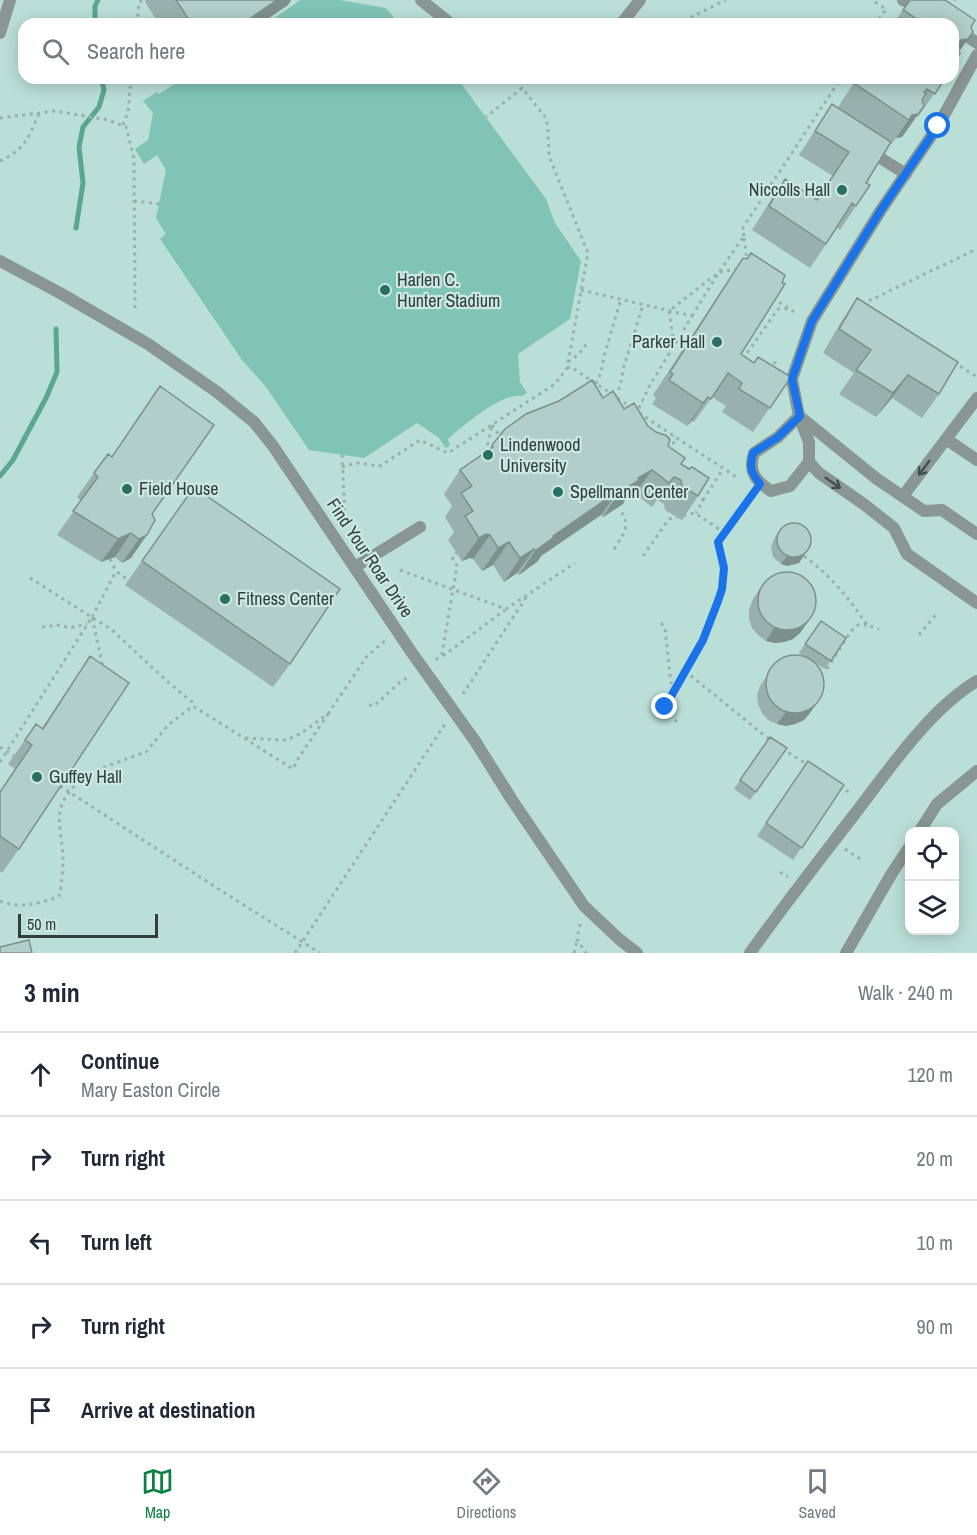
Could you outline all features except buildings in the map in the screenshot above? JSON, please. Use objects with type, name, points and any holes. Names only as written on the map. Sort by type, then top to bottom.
[{"type":"street","points":[[0,33],[10,0]]},
{"type":"street","points":[[421,0],[444,18]]},
{"type":"street","points":[[626,18],[640,0]]},
{"type":"street","points":[[903,0],[930,10],[942,18]]},
{"type":"street","points":[[959,30],[977,43]]},
{"type":"street","points":[[800,416],[778,437],[753,453],[750,464],[753,474],[760,484],[771,491],[790,486],[809,462],[809,442],[800,416],[792,379],[812,321],[844,268],[938,126],[977,55]]},
{"type":"street","points":[[856,143],[906,174]]},
{"type":"street","name":"Find Your Roar Drive","points":[[0,261],[148,344],[217,392],[254,422],[273,446],[412,653],[475,741],[584,906],[637,953]]},
{"type":"street","points":[[903,496],[977,398]]},
{"type":"street","points":[[800,416],[878,479],[924,511],[942,510],[977,534]]},
{"type":"street","points":[[946,439],[977,460]]},
{"type":"street","points":[[809,462],[819,473],[894,528],[907,554],[977,603]]},
{"type":"street","points":[[355,567],[420,527]]},
{"type":"street","points":[[750,953],[786,902],[917,734],[960,692],[977,681]]},
{"type":"street","points":[[922,827],[937,804],[977,771]]},
{"type":"street","points":[[846,953],[905,852]]},
{"type":"path","points":[[138,18],[140,2],[143,0]]},
{"type":"path","points":[[689,18],[726,0]]},
{"type":"path","points":[[875,3],[886,9],[880,18]]},
{"type":"path","points":[[123,125],[128,112],[130,84]]},
{"type":"path","points":[[669,311],[719,272],[748,268],[742,229],[837,84]]},
{"type":"path","points":[[342,467],[357,463],[380,466],[420,440],[448,453],[555,384],[567,368],[588,253],[549,156],[546,118],[522,88],[486,117]]},
{"type":"path","points":[[0,118],[55,111],[108,120],[126,127],[134,159],[135,309]]},
{"type":"path","points":[[0,161],[16,152],[22,145],[29,136],[39,113]]},
{"type":"path","points":[[134,201],[160,204]]},
{"type":"path","points":[[637,412],[692,316],[744,236]]},
{"type":"path","points":[[872,310],[862,304],[977,249]]},
{"type":"path","points":[[581,290],[692,316]]},
{"type":"path","points":[[740,364],[778,309],[791,310],[770,296]]},
{"type":"path","points":[[596,384],[621,299]]},
{"type":"path","points":[[614,396],[620,387],[624,366],[643,305]]},
{"type":"path","points":[[669,311],[675,346]]},
{"type":"path","points":[[568,362],[584,350],[588,341]]},
{"type":"path","points":[[948,358],[977,376]]},
{"type":"path","points":[[756,368],[779,362]]},
{"type":"path","points":[[567,368],[571,367],[738,478]]},
{"type":"path","points":[[492,425],[504,441]]},
{"type":"path","points":[[477,461],[487,447],[492,425]]},
{"type":"path","points":[[673,457],[674,436]]},
{"type":"path","points":[[342,455],[345,517]]},
{"type":"path","points":[[643,556],[669,519],[695,513],[723,469]]},
{"type":"path","points":[[677,722],[665,707],[703,640],[722,589],[724,568],[718,542],[760,484]]},
{"type":"path","points":[[691,492],[703,500]]},
{"type":"path","points":[[614,549],[627,524],[620,510]]},
{"type":"path","points":[[695,513],[725,533]]},
{"type":"path","points":[[457,553],[452,557],[457,566],[442,654],[436,660],[575,563]]},
{"type":"path","points":[[804,556],[835,583],[867,625]]},
{"type":"path","points":[[110,559],[116,571],[128,580]]},
{"type":"path","points":[[400,570],[506,609]]},
{"type":"path","points":[[0,762],[89,623],[116,571]]},
{"type":"path","points":[[30,578],[112,630],[192,702],[193,706],[293,769],[367,656],[387,639]]},
{"type":"path","points":[[463,694],[528,595]]},
{"type":"path","points":[[919,635],[939,612]]},
{"type":"path","points":[[92,618],[104,674]]},
{"type":"path","points":[[661,622],[665,629],[672,694]]},
{"type":"path","points":[[42,627],[61,625],[69,628],[89,623]]},
{"type":"path","points":[[827,669],[851,631],[858,625],[879,629]]},
{"type":"path","points":[[685,671],[778,746],[807,764]]},
{"type":"path","points":[[369,705],[374,706],[399,683],[414,673]]},
{"type":"path","points":[[0,901],[22,906],[44,902],[59,896],[63,858],[60,825],[62,803],[80,781],[96,770],[146,752],[168,725],[193,706]]},
{"type":"path","points":[[244,738],[286,740],[300,734],[328,714]]},
{"type":"path","points":[[295,953],[446,723]]},
{"type":"path","points":[[0,747],[14,756]]},
{"type":"path","points":[[833,781],[850,792]]},
{"type":"path","points":[[60,786],[320,953]]},
{"type":"path","points":[[574,953],[580,923]]},
{"type":"path","points":[[577,939],[585,953]]},
{"type":"shaded area","name":"Lindenwood University","points":[[0,0],[977,0],[977,953],[0,953]]},
{"type":"green space","points":[[300,0],[339,0],[386,8],[394,18],[274,18]]},
{"type":"green space","name":"Harlen C. Hunter Stadium","points":[[175,84],[461,84],[546,199],[555,223],[581,261],[570,319],[518,354],[520,382],[527,393],[504,399],[483,411],[448,439],[450,445],[446,448],[438,437],[417,423],[364,458],[309,450],[266,387],[242,360],[160,239],[166,234],[156,218],[166,170],[157,155],[144,164],[135,149],[148,140],[153,113],[143,101],[157,92],[159,94]]},
{"type":"waterway","points":[[95,18],[95,6],[98,0]]},
{"type":"waterway","points":[[76,228],[83,183],[79,147],[83,127],[99,107],[104,90],[102,84]]},
{"type":"waterway","points":[[0,476],[13,460],[57,372],[56,329]]},
{"type":"place","name":"Niccolls Hall","points":[[842,190]]},
{"type":"place","name":"Harlen C. Hunter Stadium","points":[[385,290]]},
{"type":"place","name":"Parker Hall","points":[[717,342]]},
{"type":"place","name":"Lindenwood University","points":[[488,455]]},
{"type":"place","name":"Field House","points":[[127,489]]},
{"type":"place","name":"Spellmann Center","points":[[558,492]]},
{"type":"place","name":"Fitness Center","points":[[225,599]]},
{"type":"place","name":"Guffey Hall","points":[[37,777]]},
{"type":"route","points":[[665,707],[703,640],[722,589],[724,568],[718,542],[760,484],[750,464],[753,453],[778,437],[800,416],[792,379],[812,321],[881,210],[938,126]]}]
